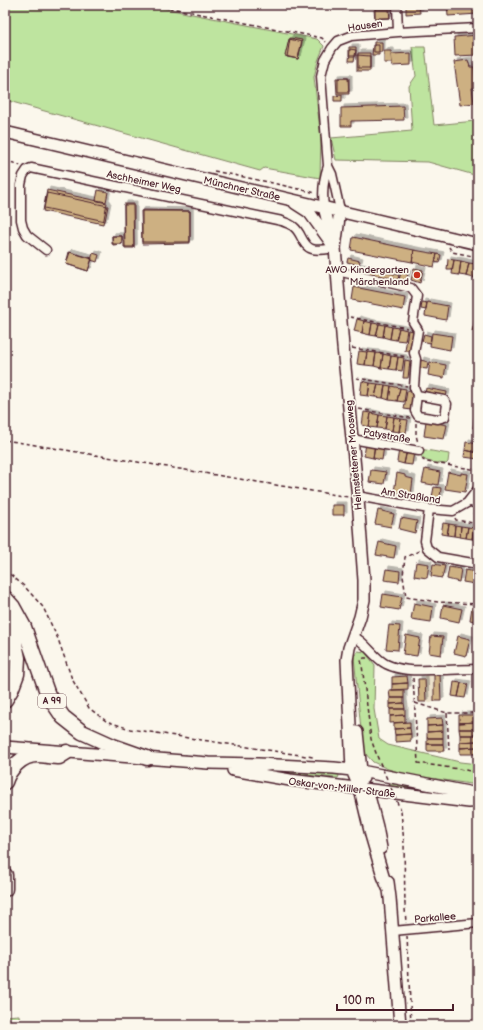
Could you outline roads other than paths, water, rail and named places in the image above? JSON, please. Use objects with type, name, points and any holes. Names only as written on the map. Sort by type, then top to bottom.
[{"type":"highway","name":"A 99","points":[[5,598],[13,606],[24,627],[48,695],[63,717],[82,732],[113,746],[147,758]]},
{"type":"highway","points":[[5,618],[12,629],[18,658],[17,674],[11,690],[5,700]]},
{"type":"highway","points":[[5,782],[12,768],[25,758],[36,755],[59,758],[67,752]]},
{"type":"highway","points":[[5,875],[5,888]]},
{"type":"street","points":[[397,5],[398,32]]},
{"type":"street","name":"Hausen","points":[[328,166],[321,76],[325,60],[338,41],[351,36],[478,28]]},
{"type":"street","name":"Münchner Straße","points":[[5,132],[340,210],[478,244]]},
{"type":"street","points":[[324,207],[322,194],[328,166]]},
{"type":"street","points":[[328,166],[332,174],[340,210]]},
{"type":"street","name":"Aschheimer Weg","points":[[46,250],[27,234],[23,228],[21,185],[23,176],[27,170],[31,168],[282,221],[294,226],[305,245],[312,249],[335,248]]},
{"type":"street","points":[[290,199],[309,212],[335,248]]},
{"type":"street","name":"Heimstettener Moosweg","points":[[324,207],[335,248]]},
{"type":"street","name":"Heimstettener Moosweg","points":[[340,210],[335,248],[336,271],[364,580],[364,600],[360,617],[349,648],[347,660],[356,770],[363,790]]},
{"type":"street","points":[[336,271],[411,288],[417,296],[413,322],[418,330],[414,353],[416,358],[414,387],[417,395]]},
{"type":"street","name":"Patystraße","points":[[352,439],[419,451]]},
{"type":"street","name":"Am Straßland","points":[[357,497],[453,511],[467,503],[478,489]]},
{"type":"street","points":[[429,508],[425,541],[427,548],[438,557],[478,564]]},
{"type":"street","points":[[353,636],[359,639],[381,661],[399,669],[478,669]]},
{"type":"street","name":"Oskar-von-Miller-Straße","points":[[5,747],[208,763],[258,764],[356,770],[478,794]]},
{"type":"street","name":"Oskar-von-Miller-Straße","points":[[208,763],[224,768],[290,780],[469,802],[478,801]]},
{"type":"street","points":[[363,790],[377,827],[387,875],[400,1025]]},
{"type":"street","name":"Parkallee","points":[[393,931],[478,924]]},
{"type":"lane","points":[[467,503],[478,506]]},
{"type":"place","name":"AWO Kindergarten Märchenland","points":[[417,275]]}]
